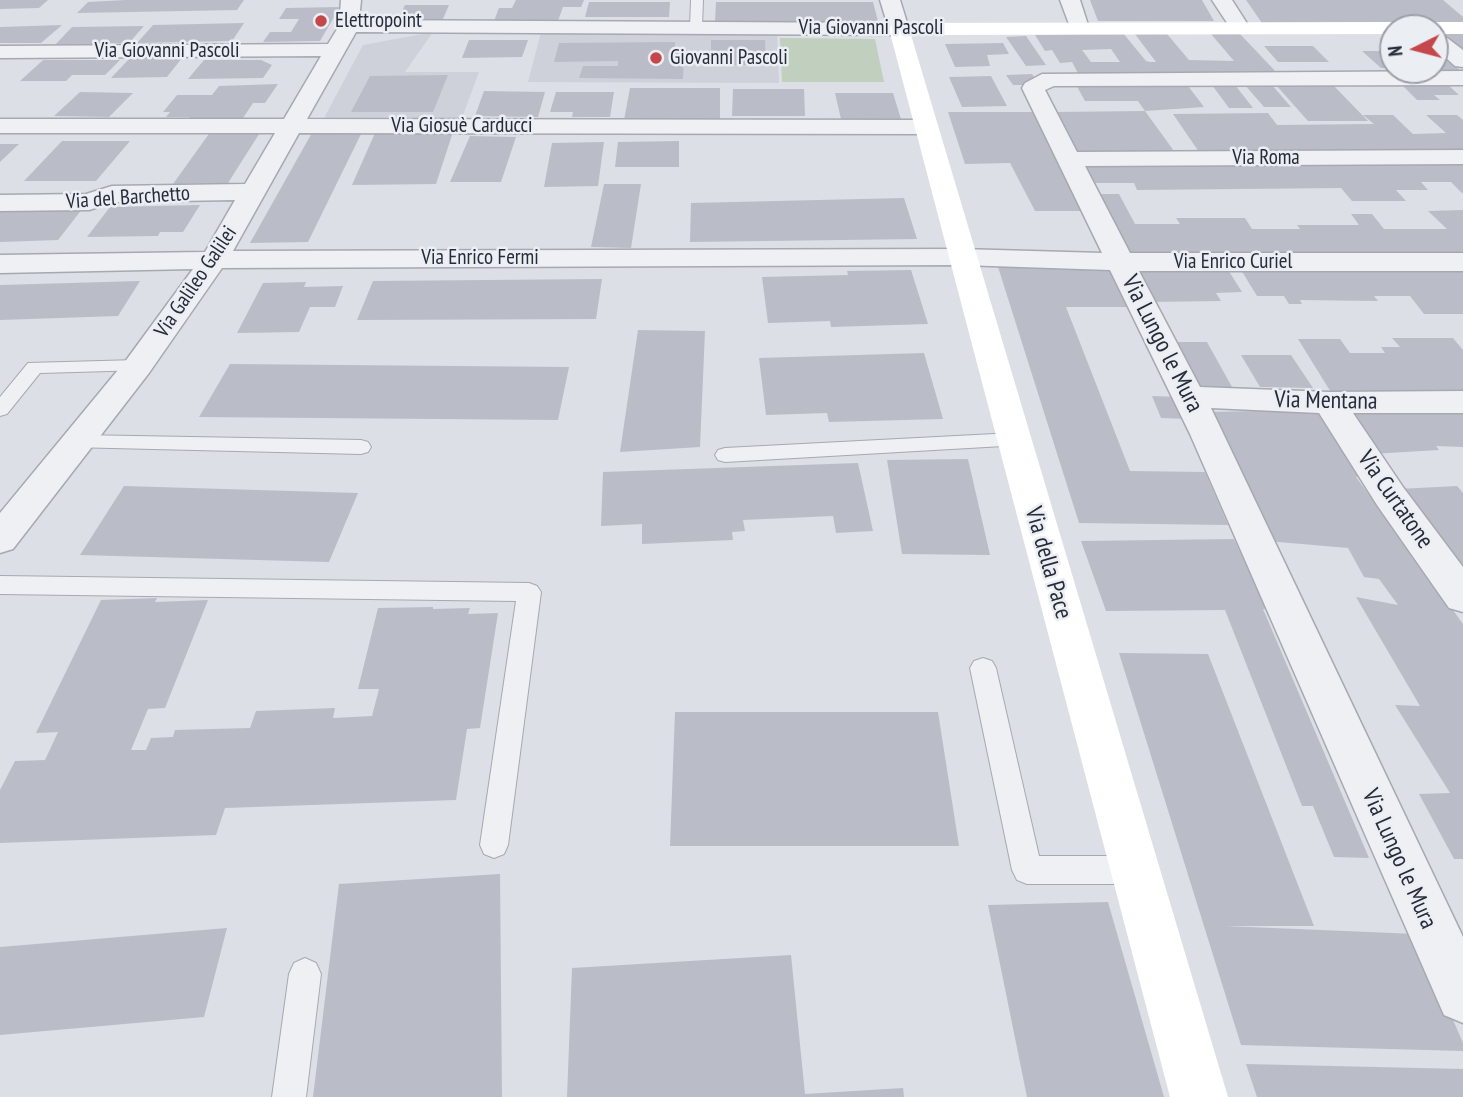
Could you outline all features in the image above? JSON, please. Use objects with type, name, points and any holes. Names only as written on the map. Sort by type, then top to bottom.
[{"type":"main road","name":"Via Giovanni Pascoli","points":[[894,15],[1079,28],[1379,28]]},
{"type":"main road","name":"Via della Pace","points":[[894,15],[1199,1097]]},
{"type":"street","name":"Via Galileo Galilei","points":[[0,539],[138,366],[214,260],[349,26],[351,0]]},
{"type":"street","points":[[1070,0],[1079,28]]},
{"type":"street","points":[[1222,0],[1240,28]]},
{"type":"street","name":"Via Giovanni Pascoli","points":[[349,26],[696,27],[894,15]]},
{"type":"street","points":[[1449,49],[1463,61]]},
{"type":"street","name":"Via Giovanni Pascoli","points":[[0,52],[335,50]]},
{"type":"street","name":"Via Lungo le Mura","points":[[1463,78],[1050,79],[1033,88],[1189,397],[1463,996]]},
{"type":"street","name":"Via Giosuè Carducci","points":[[0,126],[924,127]]},
{"type":"street","name":"Via Roma","points":[[1068,159],[1463,157]]},
{"type":"street","name":"Via del Barchetto","points":[[0,203],[89,202],[112,194],[255,192]]},
{"type":"street","name":"Via Enrico Fermi","points":[[0,264],[214,260],[961,257]]},
{"type":"street","name":"Via Enrico Curiel","points":[[961,257],[1120,262],[1463,262]]},
{"type":"street","name":"Via Mentana","points":[[1189,397],[1329,403],[1463,402]]},
{"type":"street","name":"Via Curtatone","points":[[1329,403],[1390,496],[1463,597]]},
{"type":"lane","points":[[696,27],[698,0]]},
{"type":"lane","points":[[0,410],[35,367],[138,366]]},
{"type":"lane","points":[[725,455],[1014,440]]},
{"type":"lane","points":[[77,442],[361,447]]},
{"type":"lane","points":[[0,585],[529,592],[494,845]]},
{"type":"lane","points":[[983,668],[1027,870],[1134,870]]},
{"type":"lane","points":[[289,1097],[305,974]]},
{"type":"shaded area","points":[[433,32],[405,72],[479,72],[462,118],[324,118],[363,45]]},
{"type":"shaded area","name":"Giovanni Pascoli","points":[[541,32],[777,33],[779,83],[528,82]]},
{"type":"green space","points":[[780,38],[875,39],[884,82],[782,82]]},
{"type":"building","points":[[0,0],[48,0],[39,8],[0,9]]},
{"type":"building","points":[[244,0],[237,10],[77,13],[88,2]]},
{"type":"building","points":[[516,0],[584,0],[581,7],[563,7],[558,21],[494,21],[499,8],[512,8]]},
{"type":"building","points":[[1090,0],[1202,0],[1214,21],[1098,21]]},
{"type":"building","points":[[1246,0],[1443,0],[1463,17],[1463,23],[1449,23],[1449,14],[1379,14],[1379,23],[1262,23]]},
{"type":"building","points":[[589,2],[670,2],[669,17],[585,17]]},
{"type":"building","points":[[716,2],[873,2],[878,21],[715,21]]},
{"type":"building","points":[[405,5],[449,5],[443,19],[408,20],[410,15],[400,15]]},
{"type":"building","points":[[340,7],[320,41],[263,42],[270,32],[291,32],[299,19],[279,19],[286,8]]},
{"type":"building","points":[[244,23],[232,41],[137,43],[153,25]]},
{"type":"building","points":[[62,25],[41,43],[0,43],[0,27]]},
{"type":"building","points":[[144,26],[129,43],[55,45],[72,27]]},
{"type":"building","points":[[1123,33],[1146,61],[1156,62],[1135,34],[1167,34],[1189,60],[1234,61],[1211,34],[1240,34],[1279,75],[1080,77],[1072,62],[1060,63],[1052,50],[1045,51],[1035,35]],"holes":[[[1111,49],[1120,62],[1091,62],[1082,50]]]},
{"type":"building","points":[[1449,33],[1463,33],[1463,51],[1449,40]]},
{"type":"building","points":[[1026,36],[1046,65],[1026,66],[1006,37]]},
{"type":"building","points":[[469,40],[528,40],[522,57],[462,58]]},
{"type":"building","points":[[711,40],[765,40],[766,65],[711,65]]},
{"type":"building","points":[[675,42],[675,51],[684,51],[683,79],[579,78],[583,66],[618,66],[618,61],[554,62],[559,43]]},
{"type":"building","points":[[1003,43],[1009,54],[987,55],[990,66],[955,67],[945,44]]},
{"type":"building","points":[[1264,46],[1313,46],[1329,62],[1278,62]]},
{"type":"building","points":[[1362,51],[1379,51],[1379,66]]},
{"type":"building","points":[[182,58],[167,77],[111,78],[129,59]]},
{"type":"building","points":[[43,60],[120,60],[105,75],[72,75],[66,81],[20,81]]},
{"type":"building","points":[[204,60],[261,60],[272,65],[263,78],[188,79]]},
{"type":"building","points":[[1449,60],[1463,73],[1449,74]]},
{"type":"building","points":[[1032,74],[1036,80],[1024,85],[1013,85],[1006,75]]},
{"type":"building","points":[[448,75],[433,112],[351,112],[370,76]]},
{"type":"building","points":[[991,76],[1007,106],[962,107],[949,77]]},
{"type":"building","points":[[1074,81],[1185,82],[1204,107],[1145,111],[1138,101],[1085,101]]},
{"type":"building","points":[[278,84],[265,103],[253,103],[243,118],[189,119],[190,117],[166,117],[170,112],[163,112],[177,95],[212,95],[219,86]]},
{"type":"building","points":[[1401,84],[1447,84],[1459,95],[1434,95],[1440,100],[1417,100]]},
{"type":"building","points":[[1212,85],[1235,85],[1253,108],[1229,108]]},
{"type":"building","points":[[1245,85],[1272,85],[1291,107],[1264,107]]},
{"type":"building","points":[[1276,85],[1333,85],[1368,121],[1308,121]]},
{"type":"building","points":[[630,88],[720,88],[720,120],[624,120]]},
{"type":"building","points":[[733,89],[804,89],[805,116],[732,116]]},
{"type":"building","points":[[484,91],[545,92],[538,117],[475,116]]},
{"type":"building","points":[[80,92],[133,93],[109,117],[54,116]]},
{"type":"building","points":[[556,92],[614,92],[610,117],[572,117],[573,112],[550,112]]},
{"type":"building","points":[[835,93],[893,93],[901,119],[841,119]]},
{"type":"building","points":[[1145,111],[1174,151],[1077,153],[1054,112]]},
{"type":"building","points":[[948,112],[1038,112],[1087,211],[1035,211],[1010,163],[965,164]]},
{"type":"building","points":[[1268,113],[1277,125],[1374,124],[1363,115],[1393,115],[1413,134],[1446,133],[1426,115],[1457,115],[1463,120],[1463,152],[1199,152],[1173,114]]},
{"type":"building","points":[[363,130],[308,242],[250,243],[313,131]]},
{"type":"building","points":[[211,131],[261,131],[228,183],[173,184]]},
{"type":"building","points":[[453,132],[436,184],[352,185],[375,133]]},
{"type":"building","points":[[470,136],[516,137],[501,182],[450,182]]},
{"type":"building","points":[[62,141],[130,141],[96,181],[24,181]]},
{"type":"building","points":[[679,141],[679,167],[615,167],[618,142]]},
{"type":"building","points":[[604,142],[598,186],[544,187],[552,143]]},
{"type":"building","points":[[0,144],[19,144],[0,162]]},
{"type":"building","points":[[1463,161],[1463,194],[1451,182],[1421,182],[1428,190],[1396,190],[1406,201],[1352,201],[1341,188],[1137,190],[1134,183],[1092,183],[1082,164]]},
{"type":"building","points":[[604,184],[641,184],[631,248],[591,247]]},
{"type":"building","points":[[1096,194],[1119,194],[1135,224],[1180,224],[1176,218],[1245,218],[1252,229],[1300,229],[1297,225],[1359,225],[1351,214],[1372,214],[1384,229],[1447,229],[1428,211],[1463,210],[1463,258],[1127,257]]},
{"type":"building","points":[[904,198],[917,239],[690,242],[691,203]]},
{"type":"building","points":[[200,205],[183,232],[160,232],[158,236],[87,237],[110,207]]},
{"type":"building","points":[[83,208],[58,240],[0,242],[0,210]]},
{"type":"building","points":[[1225,265],[1242,292],[1216,293],[1221,301],[1148,302],[1129,266]]},
{"type":"building","points":[[1238,265],[1463,266],[1463,314],[1424,314],[1410,296],[1374,296],[1378,301],[1300,300],[1302,304],[1289,304],[1284,296],[1257,296]]},
{"type":"building","points":[[998,267],[1114,267],[1132,307],[1066,307],[1130,471],[1205,472],[1228,525],[1079,523]]},
{"type":"building","points":[[911,270],[928,324],[831,327],[830,321],[768,323],[762,277]]},
{"type":"building","points":[[602,279],[596,319],[357,320],[373,281]]},
{"type":"building","points":[[140,281],[118,316],[0,320],[0,285]]},
{"type":"building","points":[[306,282],[304,287],[343,286],[335,307],[310,307],[299,332],[237,333],[263,283]]},
{"type":"building","points":[[638,330],[705,331],[700,447],[620,452]]},
{"type":"building","points":[[1392,338],[1453,338],[1463,350],[1463,394],[1332,394],[1298,339],[1340,339],[1350,353],[1385,353],[1381,347],[1400,347]]},
{"type":"building","points":[[1172,342],[1207,342],[1232,387],[1195,387]]},
{"type":"building","points":[[924,353],[943,419],[829,422],[827,413],[766,415],[759,358]]},
{"type":"building","points":[[1241,355],[1291,355],[1313,388],[1260,387]]},
{"type":"building","points":[[230,364],[569,367],[558,420],[199,417]]},
{"type":"building","points":[[1152,396],[1180,397],[1189,419],[1161,418]]},
{"type":"building","points":[[1342,407],[1463,407],[1463,447],[1436,446],[1439,450],[1371,454]]},
{"type":"building","points":[[1320,410],[1361,476],[1356,477],[1463,624],[1463,859],[1454,859],[1419,794],[1450,793],[1395,705],[1420,706],[1356,597],[1398,605],[1379,579],[1364,577],[1348,548],[1267,541],[1204,412]]},
{"type":"building","points":[[968,459],[990,555],[902,554],[887,460]]},
{"type":"building","points":[[858,463],[873,531],[836,533],[833,516],[743,520],[745,531],[732,532],[733,540],[642,544],[642,524],[601,526],[603,472]]},
{"type":"building","points":[[124,486],[358,493],[329,562],[80,555]]},
{"type":"building","points":[[1457,486],[1463,493],[1463,576],[1398,489]]},
{"type":"building","points":[[1234,539],[1268,609],[1263,609],[1369,858],[1334,857],[1313,806],[1302,806],[1225,610],[1106,611],[1081,541]]},
{"type":"building","points":[[157,598],[155,602],[208,600],[165,708],[148,709],[131,750],[146,750],[151,738],[173,737],[175,730],[250,728],[256,711],[335,708],[333,718],[372,716],[379,689],[358,689],[378,608],[470,608],[468,614],[498,613],[480,728],[467,729],[456,800],[225,808],[216,835],[0,843],[0,790],[15,761],[45,760],[58,732],[36,733],[101,600]]},
{"type":"building","points":[[1119,653],[1208,654],[1314,926],[1225,926],[1416,934],[1463,1043],[1463,1051],[1241,1045]]},
{"type":"building","points":[[675,712],[938,712],[959,846],[670,846]]},
{"type":"building","points":[[500,874],[502,1097],[313,1097],[339,884]]},
{"type":"building","points":[[1108,902],[1164,1097],[1027,1097],[988,905]]},
{"type":"building","points":[[227,928],[204,1017],[0,1035],[0,947]]},
{"type":"building","points":[[791,955],[805,1094],[903,1088],[904,1097],[567,1097],[572,968]]},
{"type":"building","points":[[1246,1064],[1463,1069],[1463,1097],[1257,1097]]},
{"type":"place","name":"Elettropoint","points":[[321,21]]},
{"type":"place","name":"Giovanni Pascoli","points":[[656,58]]}]
